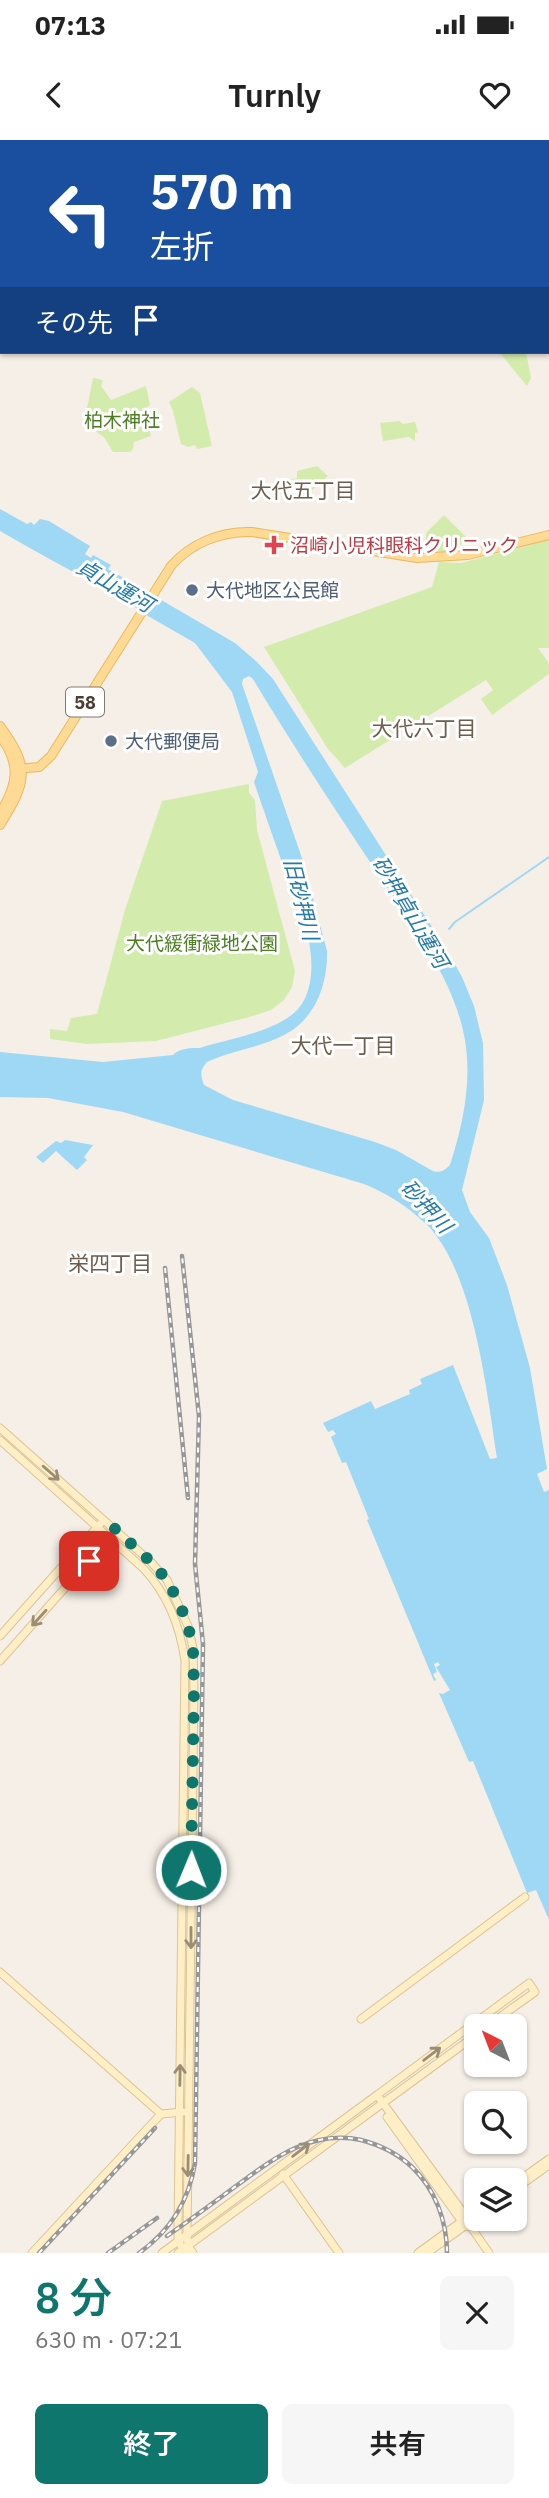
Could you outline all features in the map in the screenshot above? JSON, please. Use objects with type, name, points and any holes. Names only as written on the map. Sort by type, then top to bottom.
[{"type":"main road","name":"58","points":[[19,769],[38,767],[51,756],[172,566],[186,552],[204,541],[233,533],[265,534],[418,558],[468,555],[549,535]]},
{"type":"main road","points":[[0,726],[17,749],[19,769],[17,795],[0,825]]},
{"type":"main road","points":[[0,736],[19,769],[12,793],[0,813]]},
{"type":"street","points":[[0,1428],[114,1528],[167,1580],[180,1605],[193,1648],[186,2251]]},
{"type":"street","points":[[0,1440],[144,1569],[161,1590],[180,1632],[185,1661],[178,2241],[186,2251]]},
{"type":"street","points":[[0,1636],[104,1520]]},
{"type":"street","points":[[0,1661],[110,1538],[114,1528]]},
{"type":"street","points":[[361,2019],[525,1897]]},
{"type":"street","points":[[0,1972],[161,2114]]},
{"type":"street","points":[[486,2014],[528,1983],[535,1992],[504,2014]]},
{"type":"street","points":[[162,2253],[464,2030]]},
{"type":"street","points":[[186,2251],[284,2175],[464,2044]]},
{"type":"street","points":[[375,2096],[464,2215]]},
{"type":"street","points":[[32,2253],[161,2114],[189,2112]]},
{"type":"street","points":[[527,2175],[549,2159]]},
{"type":"street","points":[[527,2181],[549,2165]]},
{"type":"street","points":[[278,2168],[339,2253]]},
{"type":"street","points":[[418,2253],[464,2225]]},
{"type":"street","points":[[427,2253],[464,2226]]},
{"type":"street","points":[[475,2231],[489,2253]]},
{"type":"green space","points":[[501,354],[526,354],[531,378],[527,386]]},
{"type":"green space","name":"柏木神社","points":[[93,378],[103,380],[101,386],[111,400],[146,386],[150,405],[147,407],[146,417],[151,436],[134,442],[130,452],[113,452],[104,437],[85,419]]},
{"type":"green space","points":[[192,387],[200,393],[212,446],[197,449],[195,445],[188,447],[181,444],[169,402]]},
{"type":"green space","points":[[399,421],[403,424],[415,422],[418,432],[415,433],[415,441],[409,437],[383,441],[380,423]]},
{"type":"green space","points":[[317,466],[328,476],[309,493],[301,496],[298,485],[291,486],[289,480],[297,478],[297,471]]},
{"type":"green space","points":[[444,515],[466,537],[462,544],[443,553],[426,552],[426,533]]},
{"type":"green space","points":[[549,540],[549,648],[538,648],[549,663],[549,674],[492,715],[481,699],[493,690],[486,680],[345,768],[328,749],[264,647],[432,587],[439,562],[461,563]]},
{"type":"green space","name":"大代緩衝緑地公園","points":[[249,784],[249,793],[255,800],[257,830],[295,971],[292,987],[284,1000],[271,1010],[253,1016],[156,1041],[87,1044],[50,1039],[50,1029],[67,1031],[71,1018],[97,1014],[125,910],[162,801]]},
{"type":"water","points":[[0,509],[27,524],[31,522],[34,525],[40,519],[49,521],[90,546],[85,554],[91,558],[93,555],[111,565],[108,569],[235,643],[256,661],[273,679],[448,952],[474,1006],[483,1043],[484,1100],[462,1190],[470,1212],[489,1238],[507,1285],[530,1368],[547,1469],[537,1474],[544,1492],[549,1490],[549,1920],[536,1890],[527,1893],[473,1761],[469,1762],[439,1693],[450,1690],[436,1667],[440,1665],[438,1662],[434,1664],[437,1672],[433,1674],[436,1680],[434,1681],[367,1520],[369,1519],[346,1462],[342,1463],[331,1437],[336,1434],[333,1430],[328,1432],[323,1423],[371,1401],[375,1409],[410,1394],[409,1390],[422,1384],[420,1379],[453,1365],[490,1459],[497,1458],[476,1334],[456,1271],[442,1245],[426,1224],[412,1212],[389,1196],[364,1184],[123,1112],[48,1098],[0,1097],[0,1052],[103,1062],[173,1055],[182,1050],[252,1034],[278,1024],[303,1003],[309,988],[311,964],[305,925],[254,782],[258,772],[232,692],[195,643],[0,531]],"holes":[[[249,676],[313,776],[429,951],[451,994],[465,1040],[467,1088],[459,1134],[450,1165],[441,1171],[431,1170],[396,1150],[375,1142],[233,1100],[204,1085],[201,1072],[207,1062],[271,1041],[302,1022],[317,1002],[327,964],[327,951],[304,864],[242,684],[243,679]]]},
{"type":"water","points":[[65,1140],[93,1145],[84,1157],[87,1160],[77,1170],[56,1151],[43,1163],[36,1157],[56,1141],[61,1143]]},
{"type":"pier","points":[[0,532],[137,609],[133,612],[0,535]]},
{"type":"waterway","points":[[449,929],[455,922],[549,857]]},
{"type":"railway","points":[[139,2253],[160,2235],[176,2214],[188,2190],[195,2163],[203,1644],[195,1564],[199,1416],[182,1256]]},
{"type":"railway","points":[[165,1268],[188,1498]]},
{"type":"railway","points":[[39,2253],[155,2128]]},
{"type":"railway","points":[[167,2236],[279,2157],[309,2143],[343,2138],[361,2140],[388,2150],[420,2176],[438,2206],[445,2229],[447,2253]]},
{"type":"railway","points":[[108,2253],[157,2218]]},
{"type":"place","name":"沼崎小児科眼科クリニック","points":[[274,545]]},
{"type":"place","name":"大代地区公民館","points":[[192,590]]},
{"type":"place","name":"大代郵便局","points":[[111,741]]},
{"type":"district","name":"大代五丁目","points":[[303,490]]},
{"type":"district","name":"大代六丁目","points":[[424,728]]},
{"type":"district","name":"大代一丁目","points":[[343,1045]]},
{"type":"district","name":"栄四丁目","points":[[110,1263]]},
{"type":"route","points":[[89,1561],[110,1538],[114,1528],[167,1580],[188,1626],[193,1648],[194,1690],[191,1870]]},
{"type":"water label","name":"貞山運河","points":[[115,585]]},
{"type":"water label","name":"旧砂押川","points":[[302,899]]},
{"type":"water label","name":"砂押貞山運河","points":[[411,912]]},
{"type":"water label","name":"砂押川","points":[[427,1206]]}]
